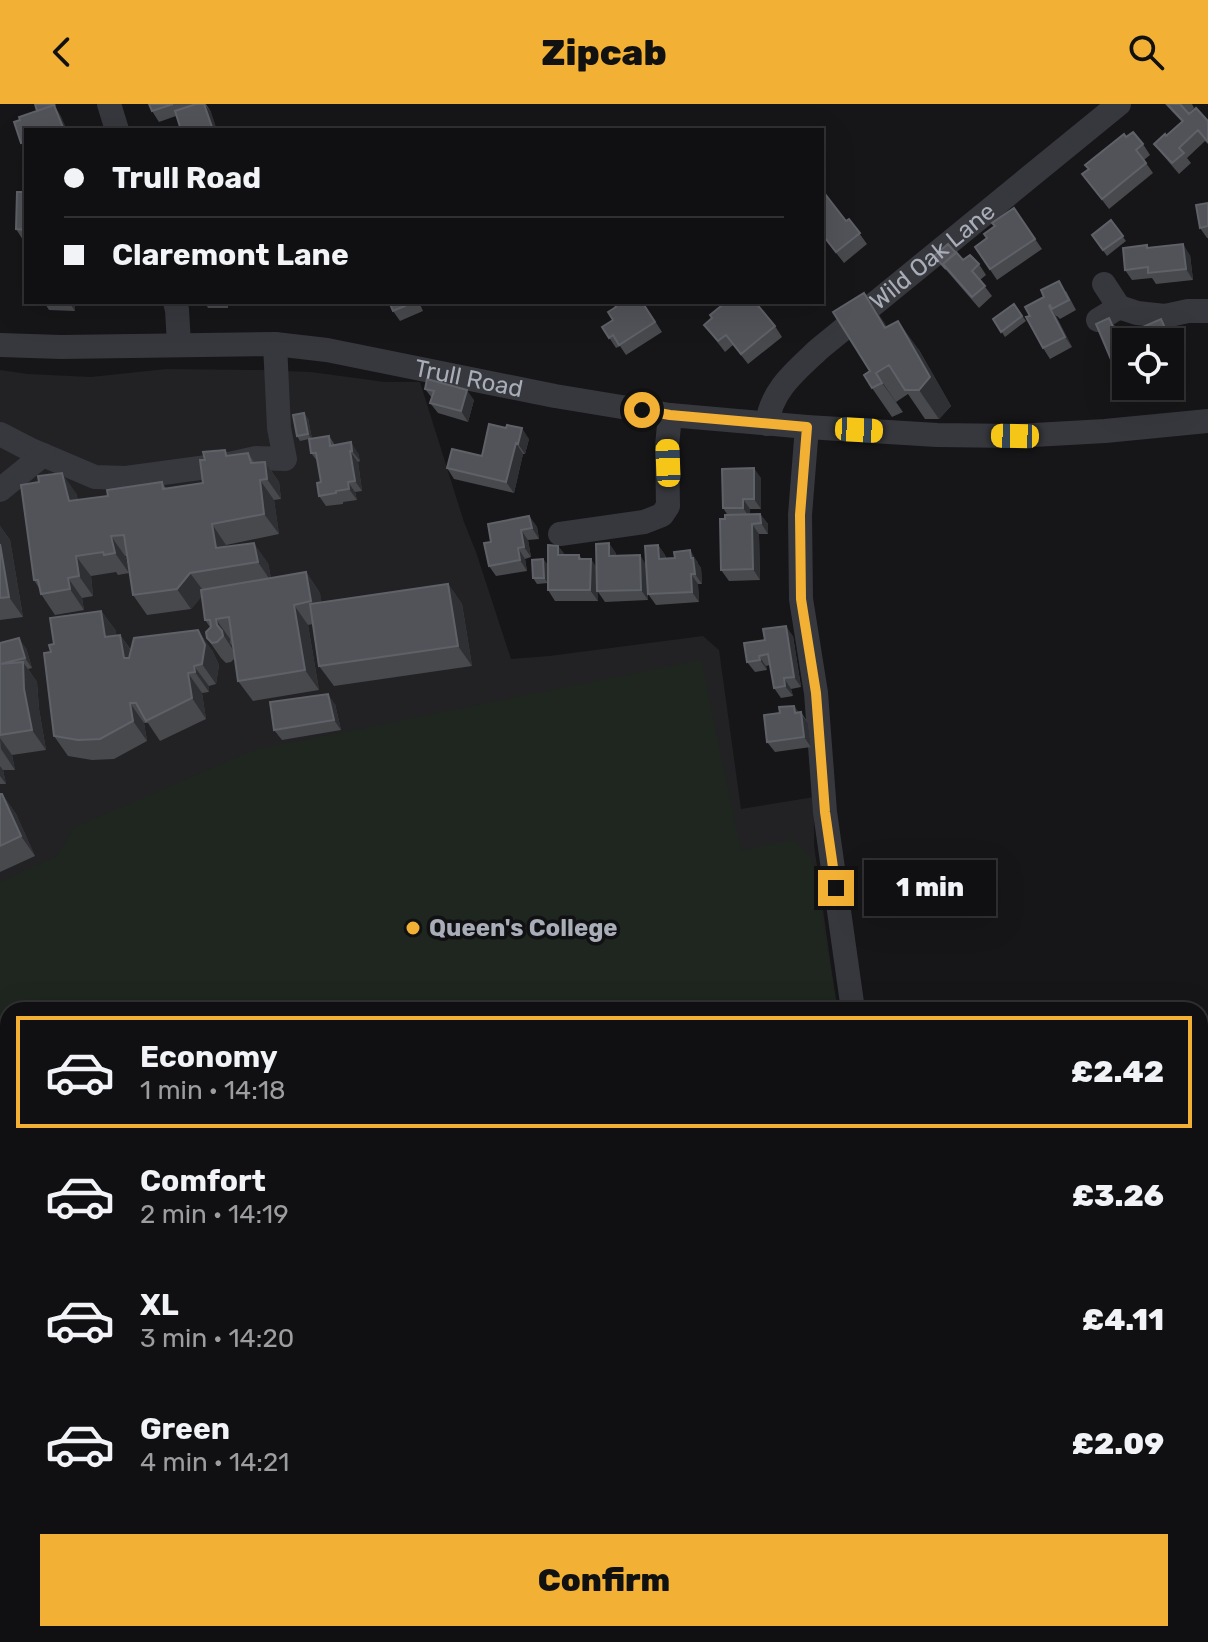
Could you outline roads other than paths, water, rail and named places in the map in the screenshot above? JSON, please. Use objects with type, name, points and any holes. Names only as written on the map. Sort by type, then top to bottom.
[{"type":"street","points":[[109,104],[116,128]]},
{"type":"street","name":"Wild Oak Lane","points":[[767,424],[774,399],[789,378],[819,349],[1119,104]]},
{"type":"street","points":[[1104,284],[1119,307],[1137,313],[1165,316],[1208,311]]},
{"type":"street","points":[[176,304],[179,344]]},
{"type":"street","points":[[1098,320],[1119,307]]},
{"type":"street","points":[[0,434],[95,477],[126,478],[256,458],[285,459],[279,428],[275,344]]},
{"type":"street","name":"Trull Road","points":[[0,345],[275,344],[327,350],[555,396],[670,415],[807,427],[1015,436],[1208,421]]},
{"type":"street","points":[[560,534],[644,522],[671,522],[667,446],[670,415]]},
{"type":"street","points":[[807,427],[800,515],[801,599],[816,693],[825,812],[852,1002]]},
{"type":"street","points":[[0,490],[43,455]]},
{"type":"place","name":"Queen's College","points":[[413,928]]}]
